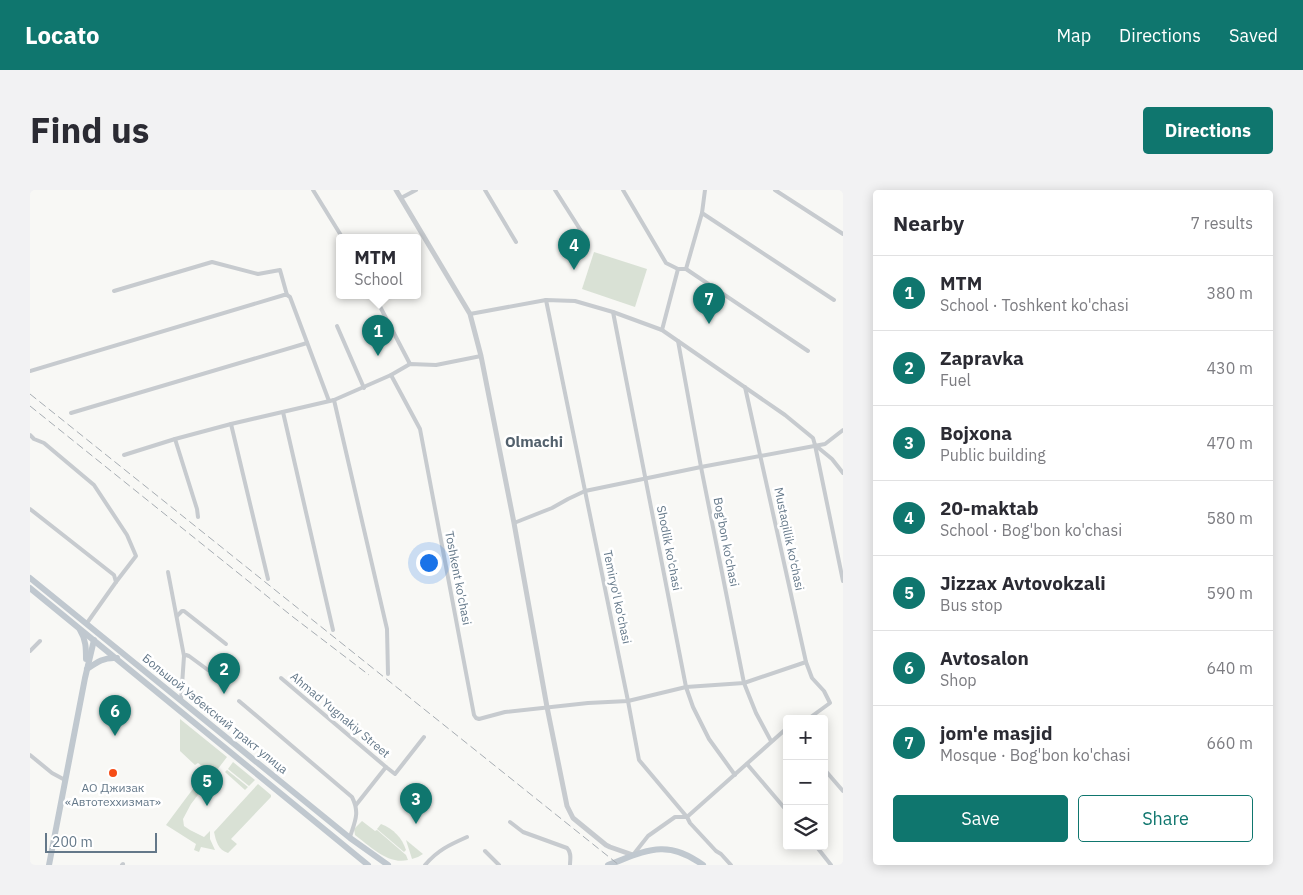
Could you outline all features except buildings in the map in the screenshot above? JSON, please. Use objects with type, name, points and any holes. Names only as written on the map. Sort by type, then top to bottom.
[{"type":"main road","name":"Большой Узбекский тракт улица","points":[[30,578],[350,838],[388,865]]},
{"type":"main road","name":"Большой Узбекский тракт улица","points":[[30,589],[117,658],[368,865]]},
{"type":"main road","points":[[78,627],[86,645],[87,672]]},
{"type":"main road","points":[[49,865],[94,640]]},
{"type":"main road","points":[[87,672],[103,659],[117,658]]},
{"type":"main road","points":[[608,865],[632,855],[653,850],[668,850],[687,855],[703,865]]},
{"type":"street","points":[[313,190],[340,234]]},
{"type":"street","points":[[396,190],[470,314],[481,356],[514,523],[567,806],[573,818],[610,847],[632,855],[648,836],[675,817],[687,817],[783,731]]},
{"type":"street","points":[[401,198],[416,190]]},
{"type":"street","points":[[485,190],[516,242]]},
{"type":"street","points":[[554,190],[583,234]]},
{"type":"street","points":[[623,190],[666,263],[678,269],[686,269],[808,351]]},
{"type":"street","points":[[774,190],[843,234]]},
{"type":"street","points":[[686,269],[702,213],[704,191]]},
{"type":"street","points":[[702,213],[834,300]]},
{"type":"street","points":[[114,291],[212,262],[258,274],[280,270],[306,343],[331,401],[388,629],[388,674]]},
{"type":"street","points":[[662,330],[678,269]]},
{"type":"street","points":[[30,371],[284,294],[288,295]]},
{"type":"street","points":[[376,299],[410,364]]},
{"type":"street","points":[[470,314],[546,300],[575,300],[613,312],[662,330],[785,415],[812,438],[815,445],[843,581]]},
{"type":"street","name":"Temiryo'l ko'chasi","points":[[546,300],[639,760],[696,830],[732,865]]},
{"type":"street","name":"Shodlik ko'chasi","points":[[613,312],[686,687],[693,707],[709,739],[735,775]]},
{"type":"street","points":[[337,326],[364,388]]},
{"type":"street","name":"Bog'bon ko'chasi","points":[[678,341],[744,683],[756,713],[771,741]]},
{"type":"street","points":[[71,413],[306,343]]},
{"type":"street","points":[[124,455],[230,424],[331,401],[364,388],[410,364],[436,365],[481,356]]},
{"type":"street","name":"Toshkent ko'chasi","points":[[391,375],[420,429],[476,718],[479,719],[504,712],[547,707],[628,701],[686,687],[744,683],[806,662]]},
{"type":"street","name":"Mustaqillik ko'chasi","points":[[745,387],[806,662],[812,678],[823,690],[830,703],[814,715]]},
{"type":"street","points":[[283,412],[333,630]]},
{"type":"street","points":[[230,424],[268,579]]},
{"type":"street","points":[[514,523],[552,508],[585,491],[825,444],[843,430]]},
{"type":"street","points":[[30,435],[44,443],[94,485],[127,535],[136,556],[87,623]]},
{"type":"street","points":[[175,439],[198,517]]},
{"type":"street","points":[[815,445],[832,459],[843,474]]},
{"type":"street","points":[[30,508],[114,575],[116,582]]},
{"type":"street","points":[[168,572],[184,656],[181,700]]},
{"type":"street","points":[[177,616],[184,611],[226,644]]},
{"type":"street","points":[[30,652],[40,641]]},
{"type":"street","points":[[184,656],[189,656],[208,670]]},
{"type":"street","name":"Ahmad Yugnakiy Street","points":[[281,678],[386,767]]},
{"type":"street","points":[[239,702],[352,797],[356,805],[357,817],[350,838]]},
{"type":"street","points":[[356,805],[386,767],[395,774],[424,737]]},
{"type":"street","points":[[30,755],[52,773],[65,780]]},
{"type":"street","points":[[747,764],[783,807]]},
{"type":"street","points":[[828,774],[843,791]]},
{"type":"street","points":[[510,822],[523,832],[570,850],[570,865]]},
{"type":"street","points":[[425,865],[446,846],[467,837]]},
{"type":"street","points":[[819,850],[831,865]]},
{"type":"street","points":[[485,851],[499,865]]},
{"type":"shaded area","points":[[594,252],[647,269],[635,307],[582,289]]},
{"type":"shaded area","points":[[180,719],[227,757],[191,804],[183,819],[184,826],[204,837],[210,831],[210,839],[215,850],[201,847],[199,852],[194,850],[196,844],[166,825],[207,770],[198,763],[195,765],[180,751]]},
{"type":"shaded area","points":[[233,762],[255,780],[249,786],[228,769]]},
{"type":"shaded area","points":[[227,770],[248,787],[245,790],[225,772]]},
{"type":"shaded area","points":[[258,784],[271,797],[231,839],[237,844],[228,853],[225,852],[218,845],[214,832]]},
{"type":"shaded area","points":[[362,821],[375,831],[377,830],[406,855],[408,860],[393,860],[386,857],[355,835],[354,829]]},
{"type":"shaded area","points":[[381,824],[390,828],[400,838],[406,850],[404,852],[377,829]]},
{"type":"shaded area","points":[[406,840],[423,854],[412,859]]},
{"type":"railway","points":[[30,394],[619,865]]},
{"type":"railway","points":[[30,406],[293,617],[369,675]]},
{"type":"place","name":"20-maktab","points":[[574,270]]},
{"type":"place","name":"jom'e masjid","points":[[709,324]]},
{"type":"place","name":"MTM","points":[[378,356]]},
{"type":"place","name":"Zapravka","points":[[224,694]]},
{"type":"place","name":"Avtosalon","points":[[115,736]]},
{"type":"place","name":"АО Джизак «Автотеххизмат»","points":[[113,773]]},
{"type":"place","name":"Jizzax Avtovokzali","points":[[207,806]]},
{"type":"place","name":"Bojxona","points":[[416,824]]},
{"type":"district","name":"Olmachi","points":[[534,442]]}]
